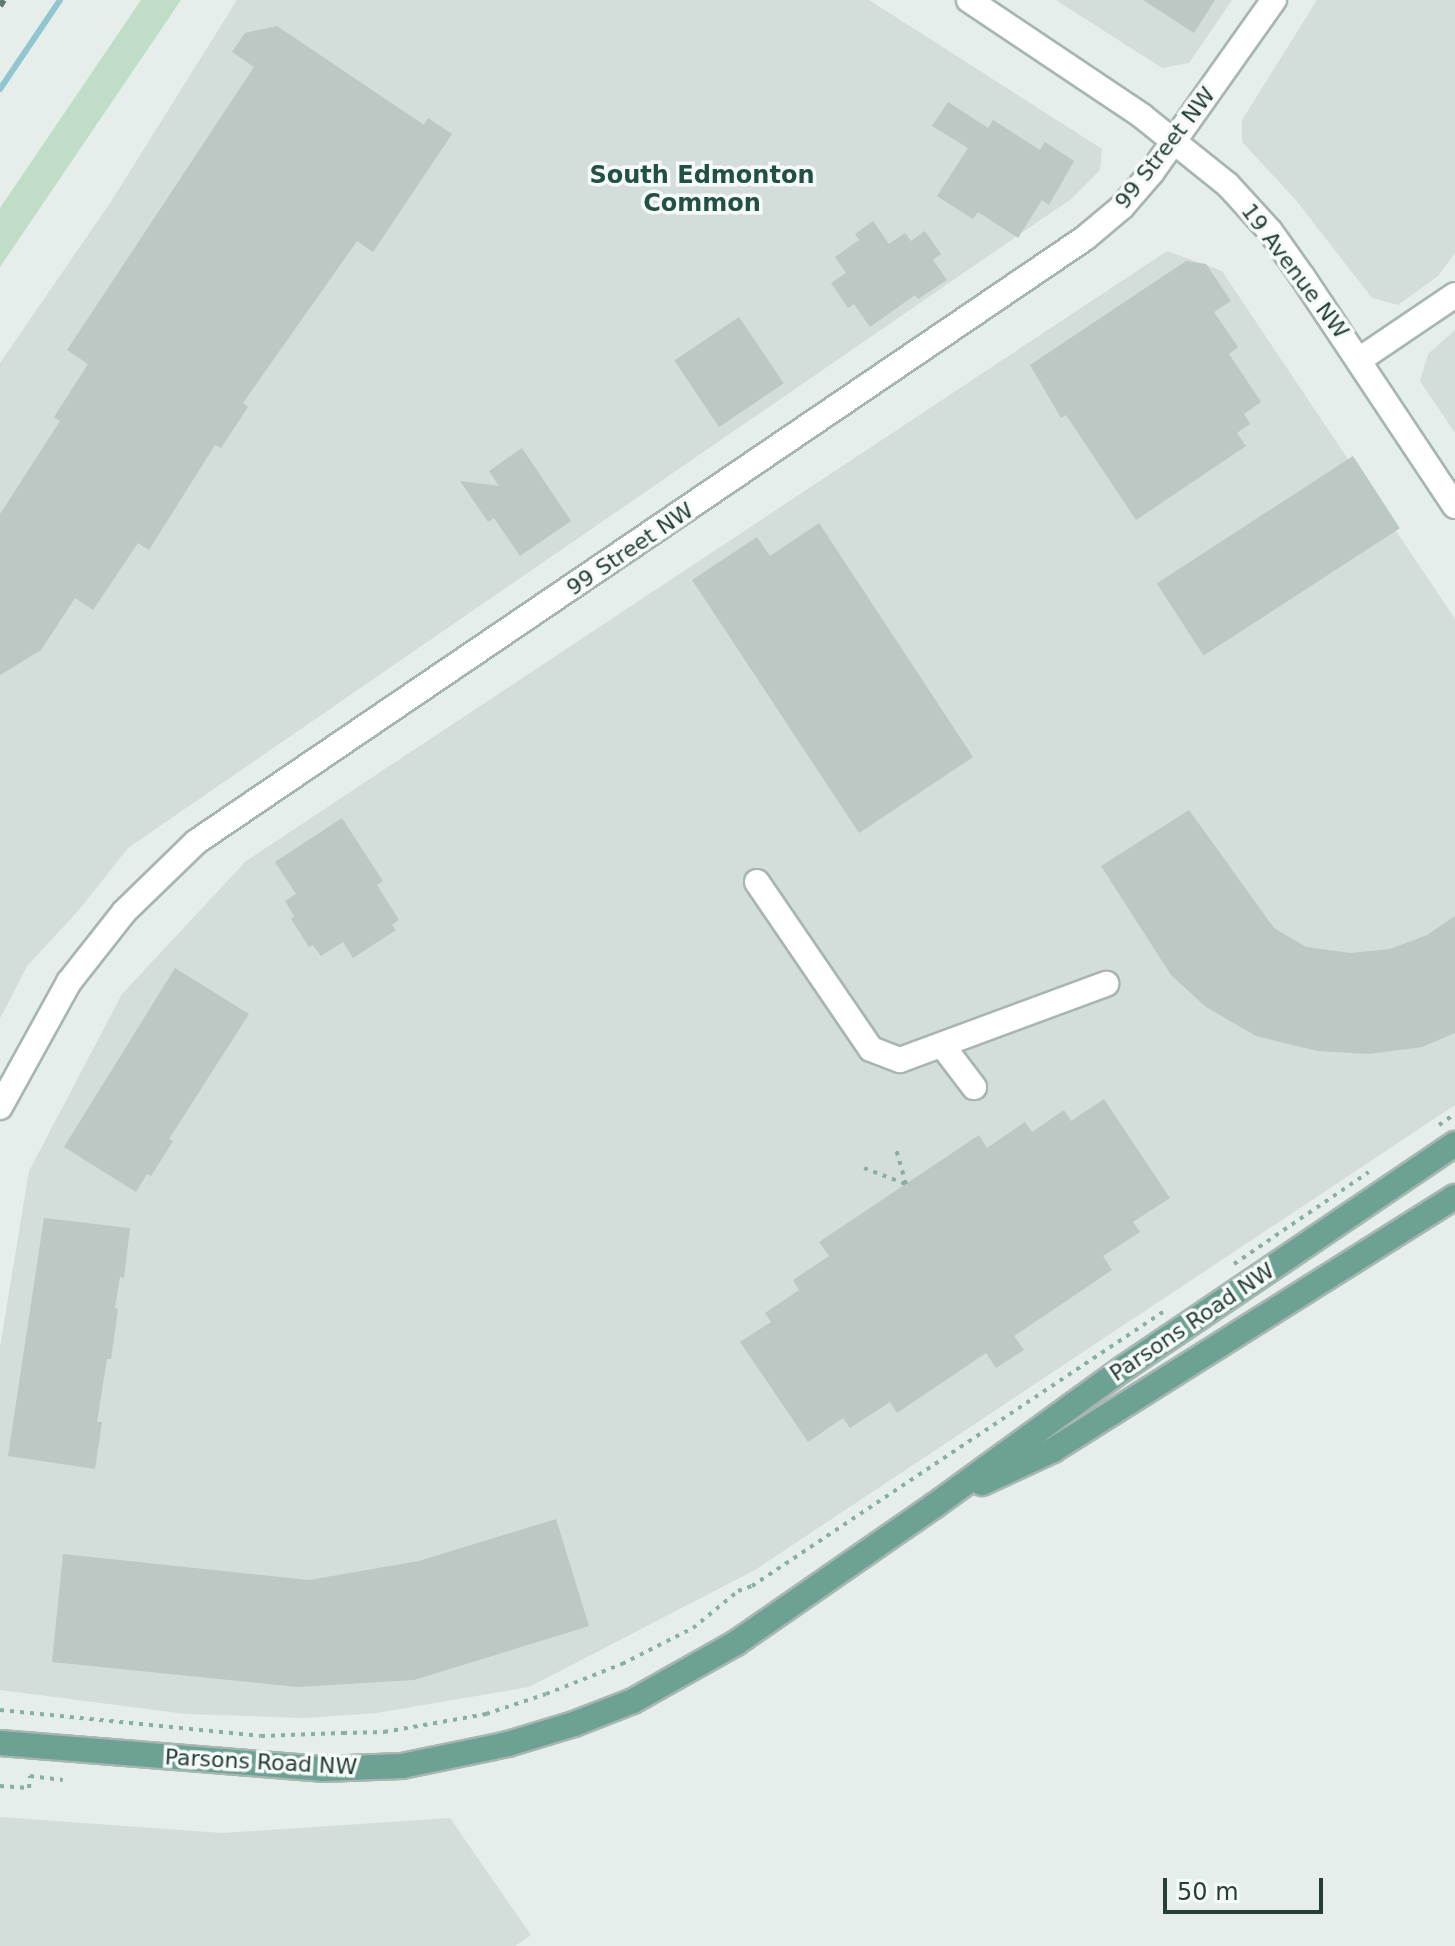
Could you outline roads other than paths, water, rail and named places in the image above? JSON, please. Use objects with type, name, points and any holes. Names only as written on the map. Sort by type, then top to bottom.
[{"type":"main road","name":"Parsons Road NW","points":[[0,1743],[322,1769],[402,1766],[508,1744],[574,1724],[633,1701],[695,1667],[934,1506],[1124,1368],[1455,1144]]},
{"type":"main road","name":"Parsons Road NW","points":[[934,1506],[1053,1450],[1455,1197]]},
{"type":"street","name":"19 Avenue NW","points":[[969,0],[1175,140],[1228,185],[1270,231],[1455,506]]},
{"type":"street","name":"99 Street NW","points":[[0,1107],[69,982],[124,912],[196,842],[1085,238],[1122,207],[1175,140],[1274,0]]},
{"type":"street","points":[[1359,360],[1455,295]]},
{"type":"street","points":[[757,882],[871,1049],[900,1060],[1106,984]]},
{"type":"street","points":[[942,1045],[974,1087]]},
{"type":"waterway","points":[[0,89],[60,0]]},
{"type":"railway","points":[[0,6],[4,0]]},
{"type":"district","name":"South Edmonton Common","points":[[702,190]]}]
